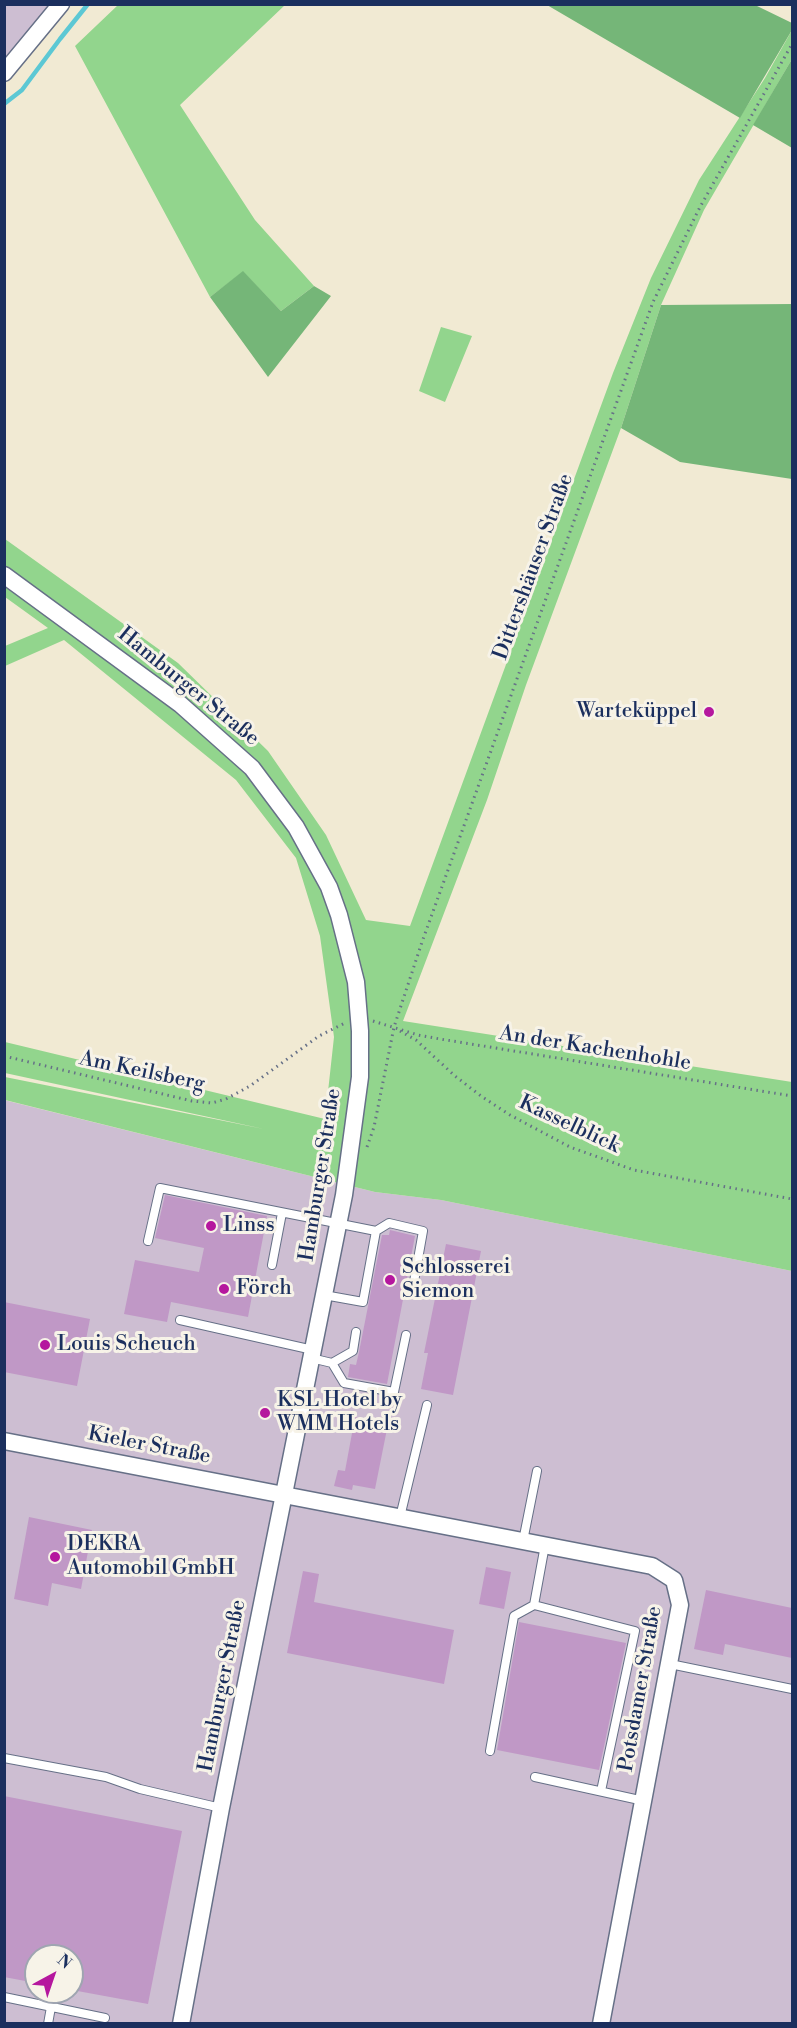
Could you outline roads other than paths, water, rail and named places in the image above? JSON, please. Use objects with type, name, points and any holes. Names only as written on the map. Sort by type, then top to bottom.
[{"type":"street","points":[[4,73],[62,4]]},
{"type":"street","name":"Hamburger Straße","points":[[4,575],[180,704],[245,761],[296,827],[329,887],[356,982],[360,1077],[344,1195],[221,1808],[181,2024]]},
{"type":"street","name":"Kieler Straße","points":[[4,1441],[284,1495]]},
{"type":"street","name":"Potsdamer Straße","points":[[284,1495],[652,1566],[674,1580],[680,1605],[601,2024]]},
{"type":"lane","points":[[147,1241],[160,1188],[376,1231],[389,1223],[423,1231],[412,1293]]},
{"type":"lane","points":[[272,1265],[282,1213]]},
{"type":"lane","points":[[324,1295],[363,1302],[376,1231]]},
{"type":"lane","points":[[180,1320],[312,1354],[332,1363],[344,1383],[394,1392],[406,1335]]},
{"type":"lane","points":[[332,1363],[353,1351],[356,1332]]},
{"type":"lane","points":[[400,1518],[427,1405]]},
{"type":"lane","points":[[523,1541],[537,1471]]},
{"type":"lane","points":[[534,1605],[545,1545]]},
{"type":"lane","points":[[490,1751],[514,1616],[534,1605],[635,1631],[601,1791]]},
{"type":"lane","points":[[670,1664],[792,1689]]},
{"type":"lane","points":[[4,1758],[106,1776],[140,1789],[221,1808]]},
{"type":"lane","points":[[535,1777],[644,1801]]},
{"type":"lane","points":[[4,1997],[105,2018]]},
{"type":"lane","points":[[48,2024],[51,2007]]},
{"type":"waterway","points":[[4,104],[22,90],[88,4]]},
{"type":"place","name":"Warteküppel","points":[[709,712]]},
{"type":"place","name":"Linss","points":[[211,1226]]},
{"type":"place","name":"Schlosserei Siemon","points":[[390,1280]]},
{"type":"place","name":"Förch","points":[[224,1289]]},
{"type":"place","name":"Louis Scheuch","points":[[45,1345]]},
{"type":"place","name":"KSL Hotel by WMM Hotels","points":[[265,1413]]},
{"type":"place","name":"DEKRA Automobil GmbH","points":[[55,1557]]}]
